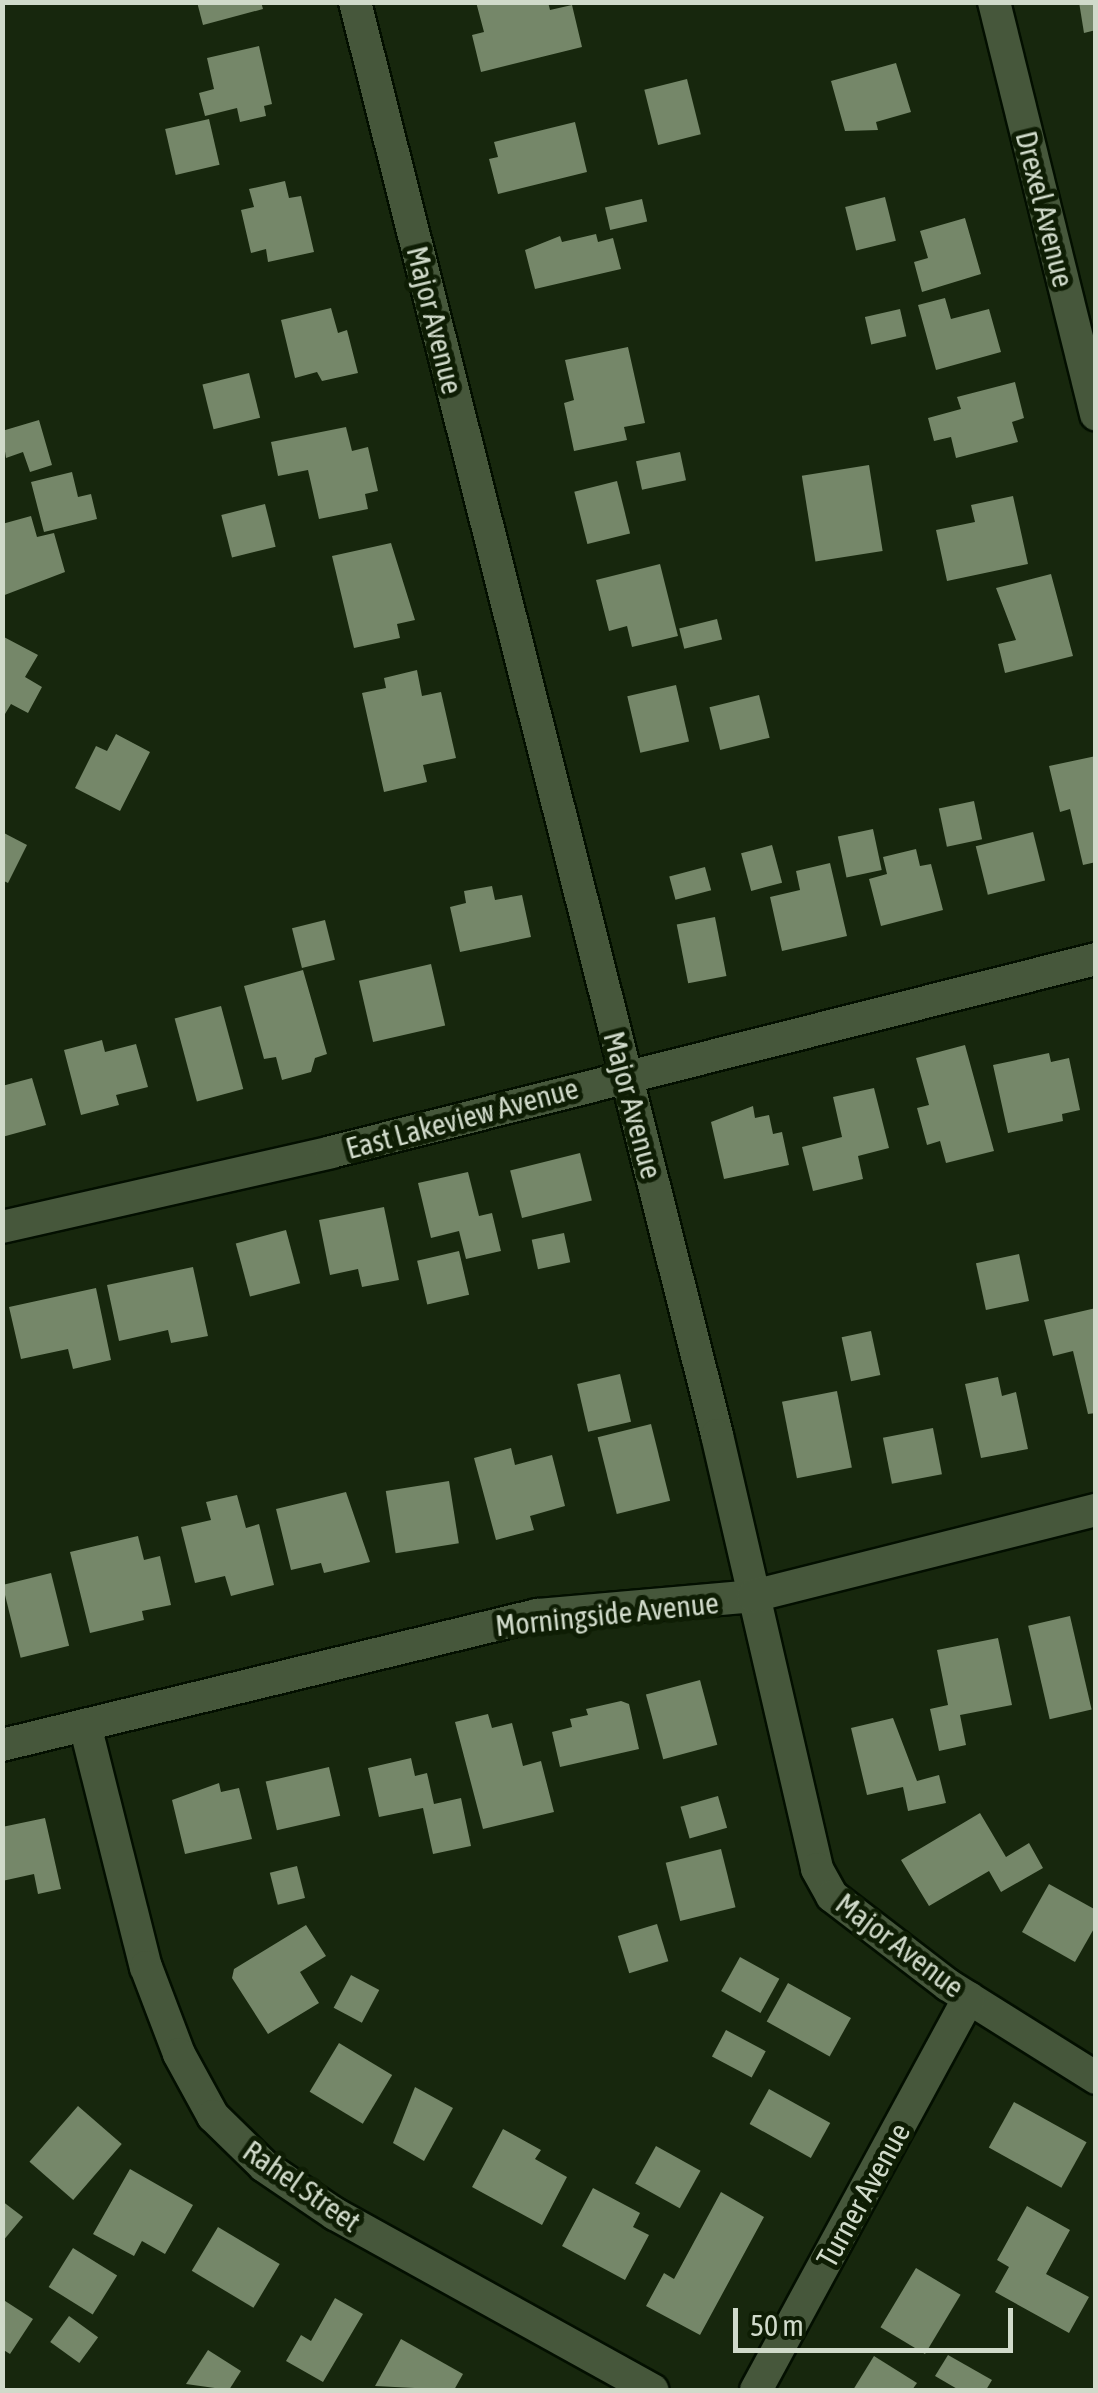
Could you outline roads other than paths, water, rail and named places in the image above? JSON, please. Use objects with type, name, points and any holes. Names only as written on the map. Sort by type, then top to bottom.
[{"type":"street","name":"Major Avenue","points":[[355,2],[625,1074],[816,1868],[832,1896],[969,1998],[1096,2078]]},
{"type":"street","name":"Drexel Avenue","points":[[994,2],[1094,407]]},
{"type":"street","name":"East Lakeview Avenue","points":[[2,1227],[332,1152],[625,1074],[1096,959]]},
{"type":"street","name":"Morningside Avenue","points":[[2,1744],[538,1615],[753,1596],[1096,1510]]},
{"type":"street","name":"Rahel Street","points":[[86,1725],[146,1966],[179,2054],[213,2116],[264,2166],[335,2214],[653,2390]]},
{"type":"street","name":"Turner Avenue","points":[[756,2390],[969,1998]]}]
